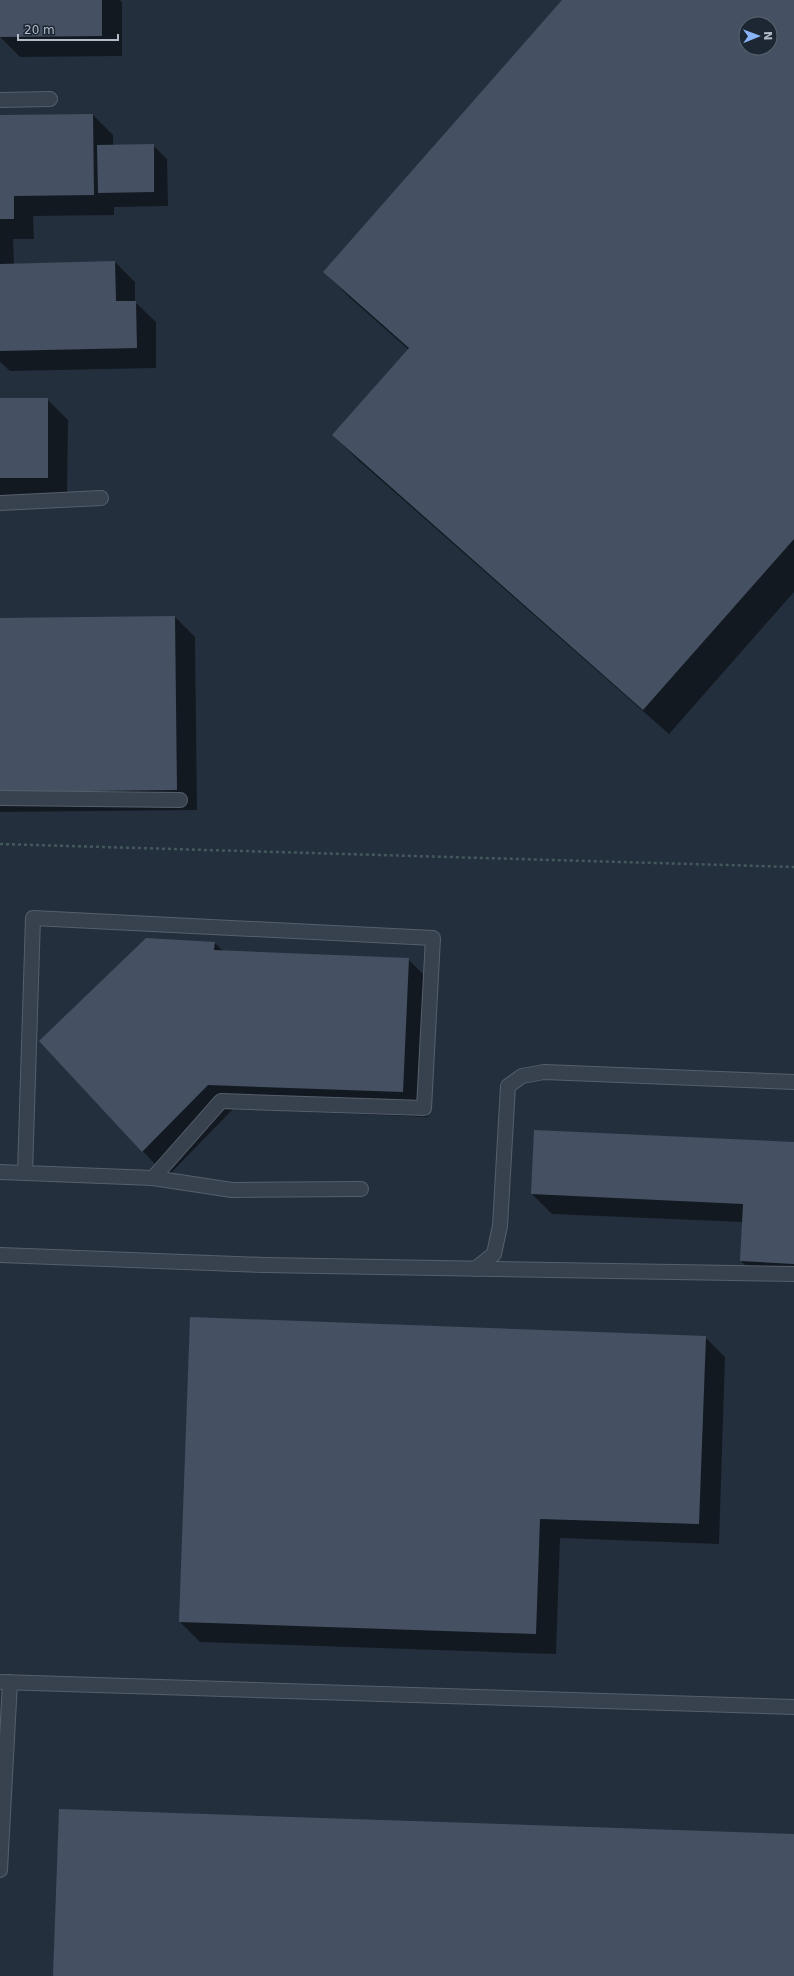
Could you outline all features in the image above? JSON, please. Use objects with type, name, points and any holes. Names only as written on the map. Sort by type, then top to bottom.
[{"type":"lane","points":[[0,100],[50,99]]},
{"type":"lane","points":[[0,503],[101,498]]},
{"type":"lane","points":[[0,798],[180,800]]},
{"type":"lane","points":[[25,1173],[33,918],[433,938],[424,1108],[221,1101],[153,1178]]},
{"type":"lane","points":[[475,1269],[494,1254],[500,1226],[508,1086],[522,1076],[544,1072],[794,1082]]},
{"type":"lane","points":[[0,1172],[153,1178],[232,1190],[361,1189]]},
{"type":"lane","points":[[0,1255],[264,1265],[794,1274]]},
{"type":"lane","points":[[0,1870],[5,1682],[794,1707]]},
{"type":"path","points":[[0,844],[794,867]]},
{"type":"building","points":[[0,0],[102,0],[102,36],[0,37]]},
{"type":"building","points":[[562,0],[794,0],[794,539],[643,710],[332,435],[409,348],[323,272]]},
{"type":"building","points":[[93,114],[94,195],[14,196],[14,219],[0,219],[0,115]]},
{"type":"building","points":[[154,144],[154,192],[98,193],[97,145]]},
{"type":"building","points":[[115,261],[116,301],[136,301],[137,348],[0,351],[0,264]]},
{"type":"building","points":[[0,398],[48,398],[48,478],[0,478]]},
{"type":"building","points":[[175,616],[177,790],[0,792],[0,618]]},
{"type":"building","points":[[146,938],[215,942],[214,950],[409,958],[403,1092],[208,1085],[142,1152],[39,1041]]},
{"type":"building","points":[[534,1130],[794,1142],[794,1264],[740,1261],[743,1204],[531,1194]]},
{"type":"building","points":[[190,1317],[706,1336],[699,1524],[540,1519],[536,1634],[179,1622]]},
{"type":"building","points":[[59,1809],[794,1834],[794,1976],[53,1976]]}]
